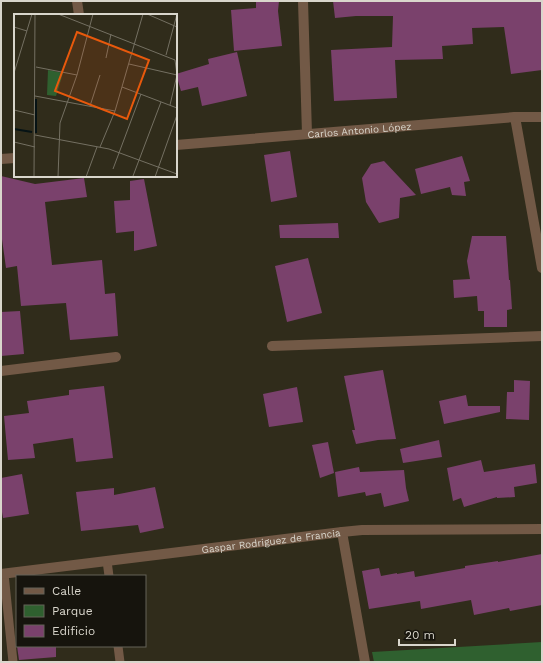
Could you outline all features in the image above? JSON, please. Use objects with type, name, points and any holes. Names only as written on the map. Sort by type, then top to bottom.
[{"type":"street","points":[[77,1],[79,14]]},
{"type":"street","points":[[303,1],[307,134]]},
{"type":"street","points":[[515,117],[542,268]]},
{"type":"street","name":"Carlos Antonio López","points":[[177,145],[515,117],[542,117]]},
{"type":"street","points":[[1,159],[14,158]]},
{"type":"street","points":[[272,346],[542,336]]},
{"type":"street","points":[[1,371],[116,357]]},
{"type":"street","name":"Gaspar Rodriguez de Francia","points":[[2,574],[362,530],[542,529]]},
{"type":"street","points":[[342,532],[365,662]]},
{"type":"lane","points":[[107,561],[109,575]]},
{"type":"lane","points":[[2,574],[14,662]]},
{"type":"lane","points":[[7,603],[16,602]]},
{"type":"lane","points":[[118,647],[120,662]]},
{"type":"green space","points":[[542,642],[542,662],[374,662],[372,652]]},
{"type":"building","points":[[256,1],[279,1],[278,11],[282,46],[234,51],[231,10],[256,8]]},
{"type":"building","points":[[333,1],[542,1],[542,70],[511,74],[504,27],[472,28],[473,44],[442,46],[443,59],[395,60],[397,98],[334,101],[331,50],[392,47],[393,16],[356,16],[335,18]]},
{"type":"building","points":[[237,52],[247,96],[202,106],[198,87],[181,91],[177,74],[209,64],[208,59]]},
{"type":"building","points":[[290,151],[297,197],[271,202],[264,155]]},
{"type":"building","points":[[462,156],[470,181],[464,182],[466,196],[452,195],[450,187],[421,194],[415,169]]},
{"type":"building","points":[[384,161],[416,195],[400,198],[399,218],[379,223],[366,202],[362,178],[371,164]]},
{"type":"building","points":[[1,176],[35,184],[84,178],[87,197],[45,202],[52,265],[102,260],[105,294],[115,293],[118,336],[70,340],[66,303],[21,306],[17,266],[6,268],[1,232]]},
{"type":"building","points":[[144,179],[157,246],[134,251],[134,231],[116,233],[114,201],[130,200],[130,181]]},
{"type":"building","points":[[338,223],[339,238],[280,238],[279,225]]},
{"type":"building","points":[[472,236],[506,236],[512,309],[507,310],[507,327],[484,327],[484,311],[478,311],[477,296],[454,298],[453,280],[470,279],[467,261]]},
{"type":"building","points":[[308,258],[322,313],[287,322],[275,266]]},
{"type":"building","points":[[20,311],[24,354],[1,356],[1,312]]},
{"type":"building","points":[[383,370],[396,439],[378,440],[356,444],[352,430],[355,430],[344,376]]},
{"type":"building","points":[[514,380],[530,381],[529,420],[506,419],[507,392],[514,392]]},
{"type":"building","points":[[104,386],[113,458],[76,462],[73,438],[33,444],[35,458],[8,460],[4,416],[29,413],[27,401],[69,395],[69,390]]},
{"type":"building","points":[[297,387],[303,422],[269,427],[263,394]]},
{"type":"building","points":[[466,395],[468,406],[500,406],[500,412],[444,424],[439,401]]},
{"type":"building","points":[[439,440],[442,457],[403,463],[400,449]]},
{"type":"building","points":[[328,442],[334,473],[320,478],[312,445]]},
{"type":"building","points":[[481,460],[484,472],[535,464],[537,483],[514,487],[515,497],[497,497],[464,507],[461,498],[453,501],[447,468]]},
{"type":"building","points":[[359,467],[360,472],[404,470],[409,501],[384,507],[381,493],[366,496],[365,492],[338,497],[335,472]]},
{"type":"building","points":[[22,474],[29,514],[3,518],[1,506],[1,478]]},
{"type":"building","points":[[155,487],[164,528],[140,533],[138,525],[81,531],[76,492],[114,488],[114,495]]},
{"type":"building","points":[[542,554],[542,605],[510,611],[509,608],[474,615],[471,600],[421,609],[420,601],[369,609],[362,571],[379,568],[381,576],[414,571],[415,577],[465,568],[465,566]]},
{"type":"building","points":[[17,647],[56,647],[56,657],[19,660]]}]
